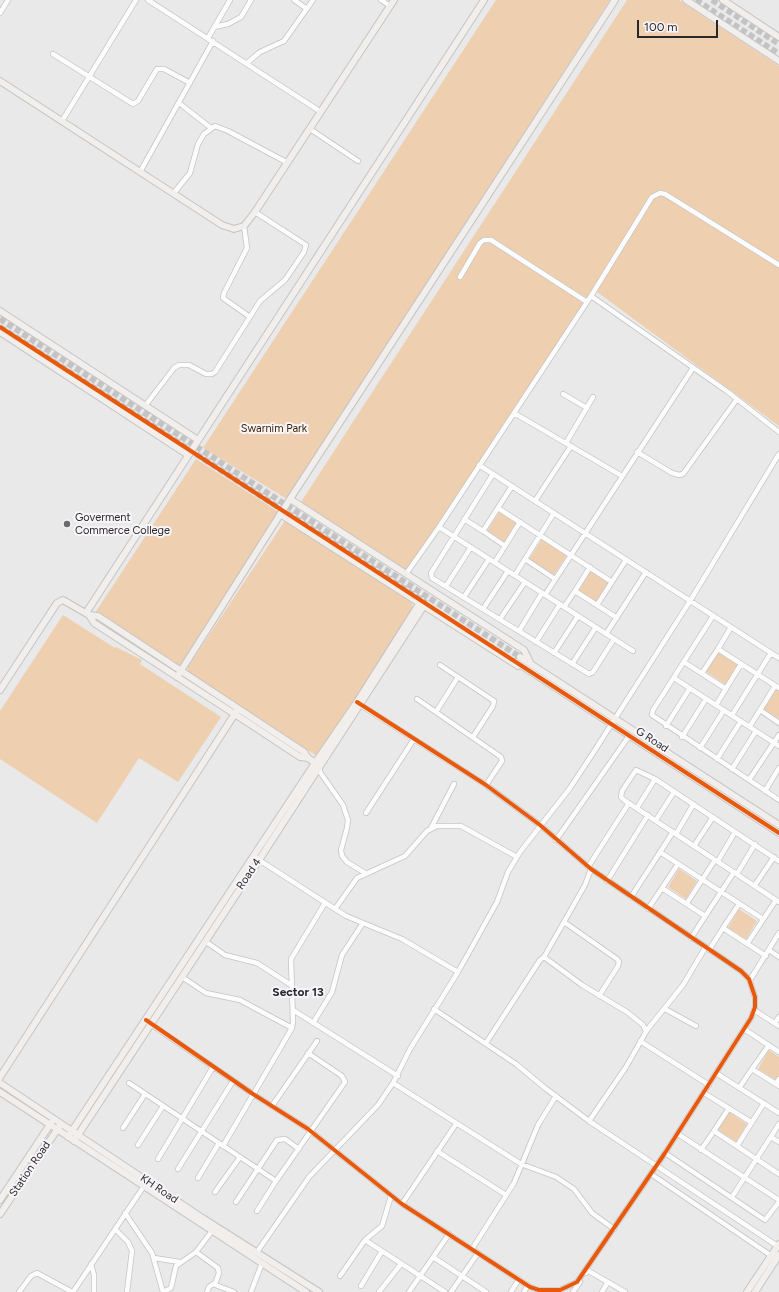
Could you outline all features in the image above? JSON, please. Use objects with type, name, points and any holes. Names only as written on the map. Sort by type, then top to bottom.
[{"type":"street","points":[[0,13],[8,0]]},
{"type":"street","points":[[62,121],[136,0]]},
{"type":"street","points":[[148,0],[214,41],[321,112]]},
{"type":"street","points":[[208,38],[230,0]]},
{"type":"street","points":[[214,28],[241,18],[251,0]]},
{"type":"street","points":[[294,0],[308,8]]},
{"type":"street","points":[[247,63],[260,52],[284,41],[313,0]]},
{"type":"street","points":[[0,82],[227,228],[234,229],[244,226],[255,212],[392,3],[381,0]]},
{"type":"street","points":[[88,614],[188,455],[484,0]]},
{"type":"street","points":[[177,677],[180,670],[280,514],[615,0]]},
{"type":"street","points":[[686,0],[779,61]]},
{"type":"street","points":[[723,0],[779,37]]},
{"type":"street","points":[[140,172],[214,41]]},
{"type":"street","points":[[53,54],[133,104],[138,102],[157,69],[164,69],[190,83]]},
{"type":"street","points":[[178,103],[211,128]]},
{"type":"street","points":[[173,194],[190,173],[198,144],[204,134],[215,126],[228,130],[288,163]]},
{"type":"street","points":[[310,129],[358,161]]},
{"type":"street","points":[[406,574],[439,527],[591,296],[652,197],[660,193],[665,194],[779,265]]},
{"type":"street","points":[[146,406],[174,368],[179,365],[189,365],[206,374],[212,374],[215,372],[260,301],[288,276],[306,247],[304,242],[255,212]]},
{"type":"street","points":[[244,226],[247,248],[224,293],[223,298],[250,317]]},
{"type":"street","points":[[460,277],[480,244],[487,239],[587,302]]},
{"type":"street","points":[[591,296],[737,399],[779,432]]},
{"type":"street","points":[[0,311],[198,440]]},
{"type":"street","points":[[0,332],[188,455]]},
{"type":"street","points":[[519,631],[694,368]]},
{"type":"street","points":[[563,394],[587,408]]},
{"type":"street","points":[[535,501],[569,445],[593,398]]},
{"type":"street","points":[[637,452],[672,473],[679,475],[683,474],[737,399]]},
{"type":"street","points":[[514,413],[622,476]]},
{"type":"street","points":[[255,1255],[296,1193],[309,1177],[335,1152],[378,1105],[398,1076],[410,1049],[458,972],[497,902],[508,872],[517,857],[540,825],[570,788],[614,717],[690,601],[779,454]]},
{"type":"street","points":[[479,465],[779,658]]},
{"type":"street","points":[[493,474],[431,573],[432,578],[589,674],[593,672],[614,639]]},
{"type":"street","points":[[483,531],[512,486]]},
{"type":"street","points":[[290,499],[524,650],[531,664]]},
{"type":"street","points":[[498,508],[612,582]]},
{"type":"street","points":[[515,575],[554,513]]},
{"type":"street","points":[[280,514],[513,665],[526,669]]},
{"type":"street","points":[[464,519],[505,546]]},
{"type":"street","points":[[495,562],[520,522]]},
{"type":"street","points":[[439,527],[633,651]]},
{"type":"street","points":[[446,586],[471,547]]},
{"type":"street","points":[[464,597],[489,559]]},
{"type":"street","points":[[525,559],[555,579]]},
{"type":"street","points":[[597,605],[626,560]]},
{"type":"street","points":[[536,642],[562,606],[575,591],[590,567]]},
{"type":"street","points":[[483,609],[508,571]]},
{"type":"street","points":[[606,634],[646,572]]},
{"type":"street","points":[[500,619],[525,582]]},
{"type":"street","points":[[575,591],[617,618]]},
{"type":"street","points":[[0,690],[57,603],[66,601],[88,614],[98,616],[180,670],[237,712]]},
{"type":"street","name":"Road 4","points":[[71,1139],[358,704],[421,605]]},
{"type":"street","points":[[88,614],[94,623],[177,677],[304,752],[308,758],[317,764],[320,772],[342,805],[348,820],[348,828],[341,850],[342,856],[347,862],[365,873]]},
{"type":"street","points":[[554,653],[578,616]]},
{"type":"street","points":[[713,616],[652,714],[653,717],[779,800]]},
{"type":"street","points":[[572,664],[596,627]]},
{"type":"street","points":[[702,673],[731,627]]},
{"type":"street","points":[[718,649],[777,687],[750,726]]},
{"type":"street","points":[[732,715],[771,653]]},
{"type":"street","name":"G Road","points":[[520,657],[779,825]]},
{"type":"street","name":"G Road","points":[[516,662],[779,833]]},
{"type":"street","points":[[684,662],[726,689]]},
{"type":"street","points":[[716,705],[741,664]]},
{"type":"street","points":[[440,665],[494,702],[493,706],[472,737]]},
{"type":"street","points":[[436,712],[458,677]]},
{"type":"street","points":[[674,678],[779,746]]},
{"type":"street","points":[[666,726],[690,688]]},
{"type":"street","points":[[417,699],[500,756],[502,759],[486,785]]},
{"type":"street","points":[[682,737],[706,699]]},
{"type":"street","points":[[358,704],[486,785],[540,825],[589,868],[741,971],[750,980],[754,989],[754,1010],[744,1029],[678,1134],[573,1292]]},
{"type":"street","points":[[700,748],[724,710]]},
{"type":"street","points":[[760,710],[779,723]]},
{"type":"street","points":[[0,1077],[237,712]]},
{"type":"street","points":[[716,759],[741,721]]},
{"type":"street","points":[[732,769],[756,731]]},
{"type":"street","points":[[749,780],[779,735]]},
{"type":"street","points":[[556,840],[629,736]]},
{"type":"street","points":[[366,813],[414,739]]},
{"type":"street","points":[[765,791],[779,768]]},
{"type":"street","points":[[747,944],[763,919],[778,901],[756,885],[624,800],[622,795],[636,770],[655,779],[779,861]]},
{"type":"street","points":[[638,808],[655,779]]},
{"type":"street","points":[[335,909],[353,882],[365,873],[405,856],[431,828],[454,784]]},
{"type":"street","points":[[656,820],[674,792]]},
{"type":"street","points":[[486,1043],[540,960],[544,957],[585,885],[589,868],[629,803]]},
{"type":"street","points":[[631,897],[693,805]]},
{"type":"street","points":[[607,881],[648,815]]},
{"type":"street","points":[[694,846],[712,817]]},
{"type":"street","points":[[431,828],[450,825],[461,826],[517,857]]},
{"type":"street","points":[[687,904],[735,832]]},
{"type":"street","points":[[691,938],[755,844]]},
{"type":"street","points":[[660,852],[763,919]]},
{"type":"street","points":[[756,885],[774,857]]},
{"type":"street","points":[[256,858],[335,909],[363,923],[402,939],[458,972]]},
{"type":"street","name":"Road 4","points":[[148,1022],[182,977],[256,858]]},
{"type":"street","points":[[648,909],[678,864]]},
{"type":"street","points":[[662,888],[705,916]]},
{"type":"street","points":[[198,1178],[253,1094],[292,1028],[293,1010],[290,959],[325,903]]},
{"type":"street","points":[[589,1121],[626,1066],[646,1031],[683,985],[739,904]]},
{"type":"street","points":[[564,922],[617,959],[619,962],[599,996]]},
{"type":"street","points":[[313,1023],[332,992],[342,954],[363,923]]},
{"type":"street","points":[[723,928],[766,956]]},
{"type":"street","points":[[750,980],[779,933]]},
{"type":"street","points":[[205,941],[225,955],[256,963],[291,985]]},
{"type":"street","points":[[769,950],[779,957]]},
{"type":"street","points":[[544,957],[599,996],[627,1012],[643,1025],[646,1031]]},
{"type":"street","points":[[182,977],[206,993],[240,1000],[292,1028]]},
{"type":"street","points":[[665,1008],[696,1026]]},
{"type":"street","points":[[434,1009],[516,1064],[589,1121],[779,1246],[775,1257],[755,1292]]},
{"type":"street","points":[[293,1010],[398,1076]]},
{"type":"street","points":[[754,1010],[777,1024],[779,1017]]},
{"type":"street","points":[[148,1022],[233,1081],[311,1131],[335,1152],[402,1204],[538,1292]]},
{"type":"street","points":[[744,1029],[779,1052]]},
{"type":"street","points":[[272,1106],[317,1041]]},
{"type":"street","points":[[640,1041],[709,1085]]},
{"type":"street","points":[[739,1088],[769,1045]]},
{"type":"street","points":[[257,1211],[276,1181],[345,1082],[342,1076],[308,1053]]},
{"type":"street","points":[[158,1159],[213,1067]]},
{"type":"street","points":[[752,1069],[777,1085],[779,1079]]},
{"type":"street","points":[[716,1073],[779,1113]]},
{"type":"street","points":[[178,1168],[233,1081]]},
{"type":"street","name":"KH Road","points":[[0,1083],[255,1255],[262,1263],[306,1292]]},
{"type":"street","points":[[129,1083],[276,1181]]},
{"type":"street","points":[[393,1083],[521,1164],[556,1177],[574,1189],[592,1213],[614,1229]]},
{"type":"street","name":"KH Road","points":[[0,1092],[212,1231],[319,1292]]},
{"type":"street","points":[[704,1092],[751,1122]]},
{"type":"street","points":[[123,1128],[145,1094]]},
{"type":"street","points":[[472,1249],[514,1183],[538,1125],[556,1096]]},
{"type":"street","points":[[737,1146],[764,1103]]},
{"type":"street","points":[[138,1145],[163,1106]]},
{"type":"street","points":[[701,1150],[729,1108]]},
{"type":"street","points":[[0,1200],[54,1119]]},
{"type":"street","name":"Station Road","points":[[0,1214],[61,1124]]},
{"type":"street","points":[[402,1204],[456,1124]]},
{"type":"street","points":[[732,1197],[779,1124]]},
{"type":"street","points":[[714,1131],[779,1174]]},
{"type":"street","points":[[665,1153],[765,1220],[779,1201],[678,1134]]},
{"type":"street","points":[[771,1137],[779,1142]]},
{"type":"street","points":[[236,1202],[279,1138],[285,1139],[299,1149]]},
{"type":"street","points":[[438,1151],[506,1195]]},
{"type":"street","points":[[215,1192],[240,1157]]},
{"type":"street","points":[[651,1174],[775,1257]]},
{"type":"street","points":[[19,1292],[34,1274],[40,1274],[73,1292],[144,1186]]},
{"type":"street","points":[[340,1276],[364,1240],[382,1226],[391,1196]]},
{"type":"street","points":[[125,1213],[149,1247],[154,1258],[163,1292],[171,1288],[175,1268],[180,1262],[196,1252],[212,1231]]},
{"type":"street","points":[[115,1229],[128,1242],[132,1251],[127,1292]]},
{"type":"street","points":[[409,1292],[449,1234]]},
{"type":"street","points":[[364,1240],[420,1276],[437,1290],[445,1292]]},
{"type":"street","points":[[361,1286],[382,1251]]},
{"type":"street","points":[[196,1252],[218,1268],[219,1273],[215,1284]]},
{"type":"street","points":[[451,1292],[478,1253]]},
{"type":"street","points":[[433,1257],[486,1292]]},
{"type":"street","points":[[747,1292],[775,1257]]},
{"type":"street","points":[[154,1258],[180,1262]]},
{"type":"street","points":[[251,1292],[262,1263]]},
{"type":"street","points":[[91,1264],[94,1275],[94,1292]]},
{"type":"street","points":[[379,1292],[402,1264]]},
{"type":"street","points":[[587,1270],[625,1292]]},
{"type":"street","points":[[529,1286],[539,1290],[560,1290],[577,1282],[587,1270]]},
{"type":"street","points":[[510,1292],[519,1279]]},
{"type":"street","points":[[602,1292],[608,1282]]},
{"type":"street","points":[[207,1292],[211,1284],[215,1284],[234,1292]]},
{"type":"street","points":[[524,1292],[529,1286]]},
{"type":"green space","name":"Swarnim Park","points":[[496,0],[610,0],[287,499],[203,448]]},
{"type":"green space","points":[[627,0],[679,0],[779,66],[779,426],[593,289],[404,575],[299,505]]},
{"type":"green space","points":[[196,459],[279,512],[179,667],[95,613]]},
{"type":"green space","points":[[500,511],[518,522],[505,542],[487,531]]},
{"type":"green space","points":[[286,519],[413,598],[411,615],[317,756],[188,674],[188,667]]},
{"type":"green space","points":[[542,539],[567,555],[554,575],[529,559]]},
{"type":"green space","points":[[590,570],[609,583],[596,602],[577,589]]},
{"type":"green space","points":[[63,615],[115,648],[116,647],[142,660],[140,664],[221,717],[178,782],[139,758],[97,823],[0,759],[0,711]]},
{"type":"green space","points":[[718,651],[739,665],[726,685],[705,671]]},
{"type":"green space","points":[[776,688],[779,690],[779,719],[763,709]]},
{"type":"green space","points":[[679,869],[697,881],[686,899],[668,887]]},
{"type":"green space","points":[[739,909],[757,921],[746,939],[728,928]]},
{"type":"green space","points":[[769,1050],[779,1057],[779,1075],[776,1080],[758,1069]]},
{"type":"green space","points":[[729,1112],[747,1124],[736,1142],[718,1130]]},
{"type":"tunnel","points":[[696,0],[779,54]]},
{"type":"tunnel","points":[[712,0],[779,44]]},
{"type":"tunnel","points":[[0,319],[520,657]]},
{"type":"tunnel","points":[[0,327],[426,603]]},
{"type":"cycle path","points":[[0,327],[779,833]]},
{"type":"cycle path","points":[[146,1020],[253,1094],[308,1129],[402,1204],[530,1287],[539,1290],[560,1290],[577,1282],[665,1153],[751,1018],[755,1007],[755,997],[749,979],[741,971],[591,869],[540,825],[486,785],[357,702]]},
{"type":"place","name":"Goverment Commerce College","points":[[67,524]]},
{"type":"district","name":"Sector 13","points":[[298,992]]}]
